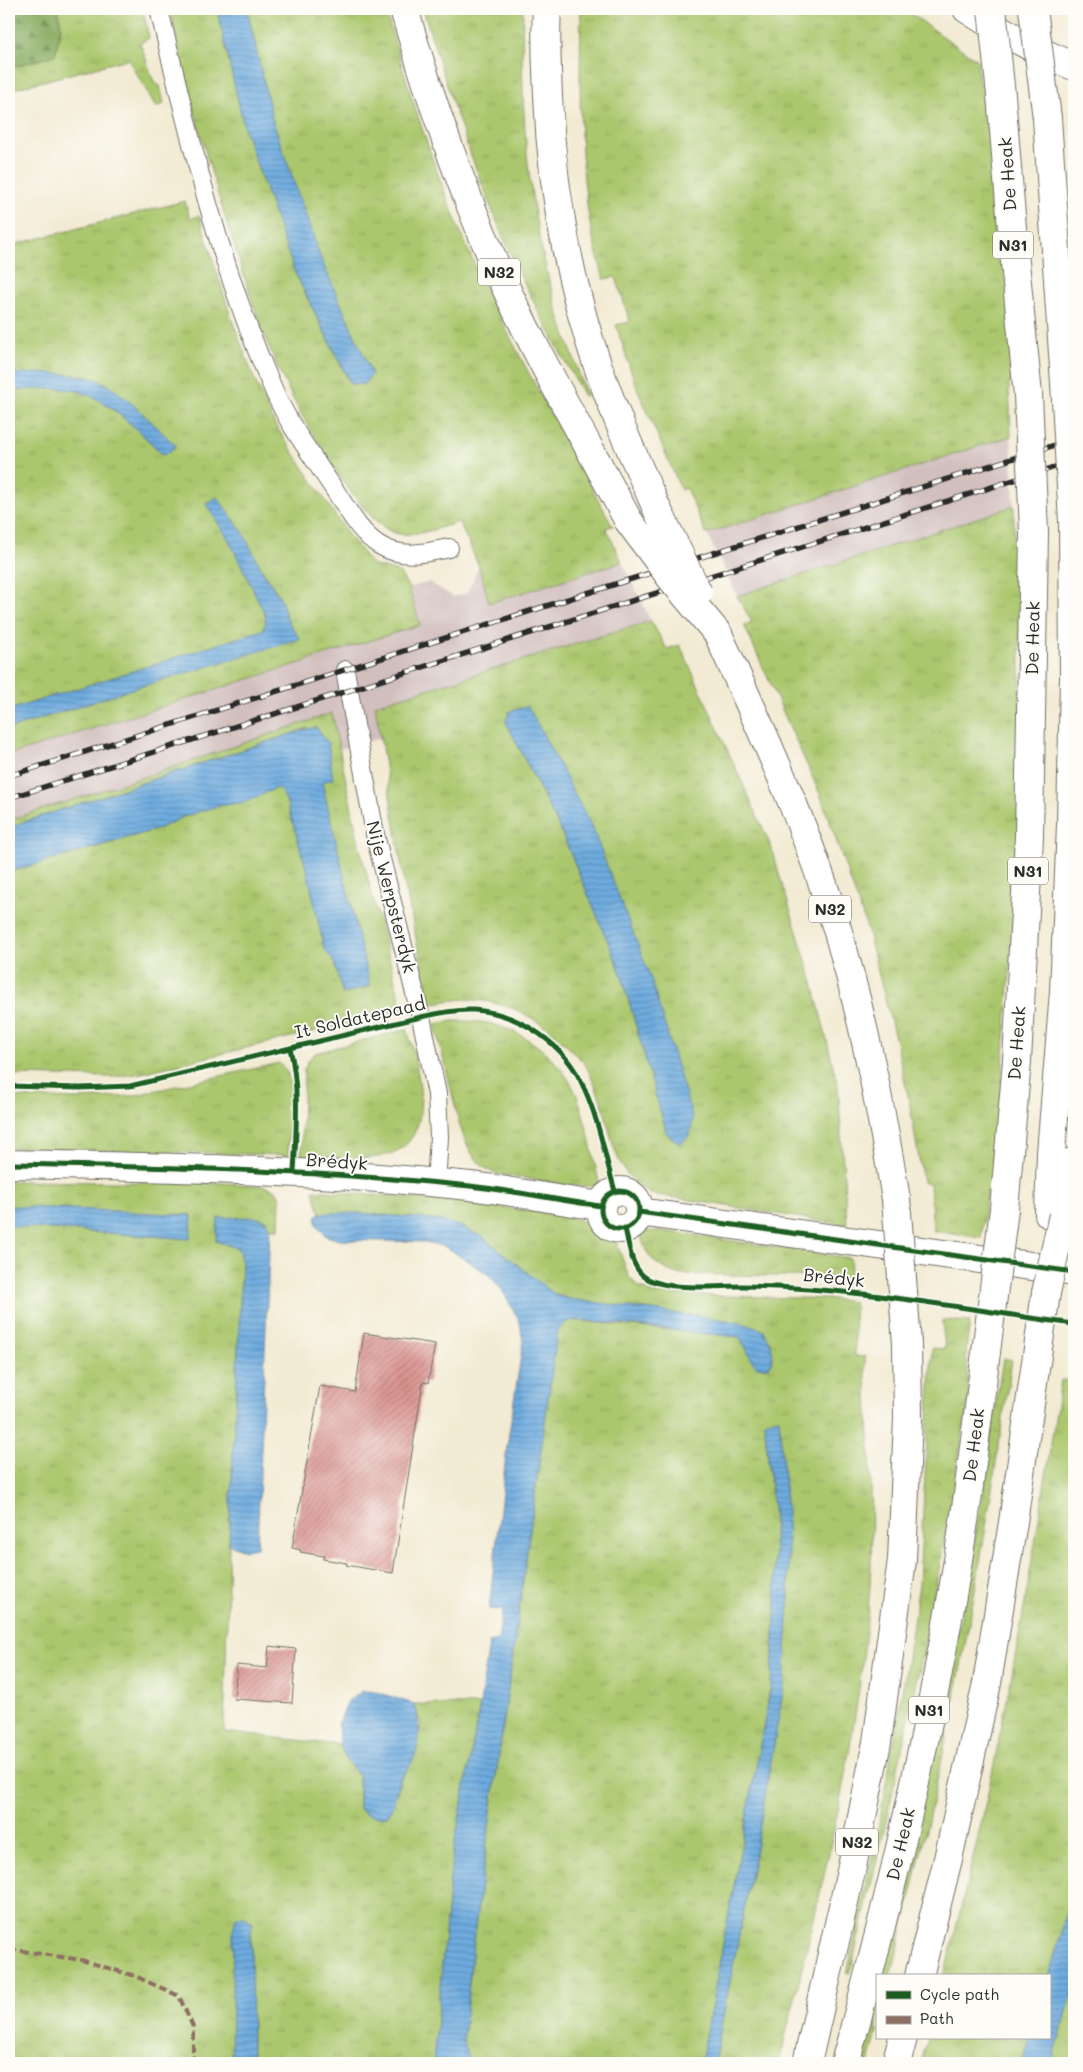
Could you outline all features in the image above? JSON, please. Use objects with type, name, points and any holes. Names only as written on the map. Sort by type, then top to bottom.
[{"type":"main road","name":"N32","points":[[404,9],[427,88],[460,180],[495,263],[534,343],[628,520],[671,578],[718,634]]},
{"type":"main road","name":"N32","points":[[547,9],[550,147],[558,209],[589,340],[632,454],[718,634],[795,810],[838,931],[868,1045],[896,1199],[907,1344],[908,1418],[902,1560],[877,1742],[862,1819],[807,2063]]},
{"type":"main road","points":[[967,9],[1039,51],[1074,66]]},
{"type":"main road","name":"De Heak","points":[[845,2063],[896,1869],[922,1747],[968,1496],[1004,1209],[1016,1061],[1029,847],[1034,533],[1028,395],[1014,252],[1002,95],[992,9]]},
{"type":"main road","name":"N31","points":[[1033,9],[1047,118],[1066,383],[1073,522],[1074,678],[1071,825],[1064,992],[1051,1153],[1056,1214]]},
{"type":"main road","name":"N31","points":[[919,1974],[948,1859],[987,1683],[1038,1359],[1056,1214],[1074,1161]]},
{"type":"main road","name":"Brédyk","points":[[9,1164],[214,1168],[348,1176],[471,1186],[601,1206],[605,1197],[618,1190],[632,1195],[637,1201],[639,1212],[1074,1272]]},
{"type":"main road","points":[[896,2063],[902,2040]]},
{"type":"lane","points":[[159,9],[180,99],[217,231],[249,326],[276,394],[304,443],[362,530],[379,545],[395,552],[413,555],[449,548]]},
{"type":"lane","name":"Nije Werpsterdyk","points":[[345,670],[376,839],[437,1094],[439,1137],[436,1184]]},
{"type":"shaded area","points":[[1011,436],[1014,506],[737,596],[707,534]]},
{"type":"shaded area","points":[[622,562],[651,621],[592,639],[403,732],[336,750],[150,775],[9,820],[9,755],[296,663],[378,597],[429,582],[454,597],[467,593],[479,566],[553,584]]},
{"type":"green space","points":[[9,9],[58,9],[61,27],[55,55],[9,68]]},
{"type":"green space","points":[[58,9],[143,9],[149,38],[140,43],[154,82],[160,86],[164,104],[156,107],[128,59],[9,90],[9,68],[55,55],[61,27]]},
{"type":"green space","points":[[170,9],[217,9],[245,131],[295,273],[350,384],[363,384],[372,374],[322,262],[273,122],[247,9],[385,9],[438,175],[464,240],[526,368],[613,526],[606,528],[622,562],[489,603],[479,566],[459,522],[415,534],[397,534],[373,518],[358,502],[315,438],[299,410],[279,370],[261,327],[202,139]]},
{"type":"green space","points":[[423,9],[523,9],[522,43],[526,146],[535,213],[553,295],[566,338],[587,395],[584,396],[546,326],[519,273],[498,225],[463,134]]},
{"type":"green space","points":[[581,9],[904,9],[977,60],[979,83],[995,91],[1014,382],[1009,383],[1011,436],[706,534],[686,488],[681,490],[635,383],[616,325],[630,322],[616,277],[604,279],[594,242],[587,204],[582,156],[580,106]]},
{"type":"green space","points":[[185,201],[190,219],[199,215],[230,314],[253,376],[275,425],[352,540],[373,565],[399,572],[409,588],[420,625],[9,755],[9,729],[132,689],[299,639],[287,620],[281,599],[217,498],[206,504],[229,540],[265,614],[266,622],[263,630],[9,710],[9,391],[59,389],[74,390],[86,394],[111,408],[163,455],[170,451],[76,375],[9,375],[9,246]]},
{"type":"green space","points":[[1014,506],[1014,571],[1020,571],[1020,832],[994,1191],[987,1191],[981,1238],[933,1231],[930,1183],[923,1182],[909,1101],[896,1042],[867,928],[820,794],[744,625],[752,622],[737,596]]},
{"type":"green space","points":[[651,621],[667,649],[680,645],[769,842],[813,983],[838,1086],[847,1225],[651,1194],[638,1185],[621,1165],[612,1142],[606,1115],[586,1066],[553,1032],[517,1010],[504,1005],[465,999],[430,1004],[404,881],[375,705]],"holes":[[[506,722],[650,976],[667,1134],[620,970],[561,831]]]},
{"type":"green space","points":[[332,713],[360,849],[403,1010],[142,1073],[113,1077],[9,1075],[9,872],[158,829],[183,817],[217,806],[246,802],[276,787],[286,800],[308,874],[324,948],[334,962],[343,994],[370,986],[321,782],[329,752],[328,743],[308,728],[9,827],[9,820],[150,775]]},
{"type":"green space","points":[[470,1021],[499,1026],[535,1044],[555,1062],[571,1084],[581,1106],[600,1186],[575,1186],[497,1174],[489,1171],[477,1161],[469,1148],[460,1126],[435,1024]]},
{"type":"green space","points":[[407,1029],[419,1080],[421,1099],[420,1116],[415,1132],[405,1145],[390,1154],[370,1158],[301,1158],[304,1070],[309,1059],[315,1053]]},
{"type":"green space","points":[[279,1063],[287,1071],[291,1089],[288,1155],[9,1148],[9,1097],[79,1099],[131,1096]]},
{"type":"green space","points":[[9,1181],[222,1183],[264,1186],[276,1190],[280,1198],[279,1229],[270,1229],[267,1221],[218,1218],[216,1241],[238,1248],[242,1263],[229,1544],[224,1732],[340,1745],[347,1762],[355,1770],[359,1778],[359,1809],[397,1794],[400,1780],[409,1767],[421,1725],[414,1704],[480,1705],[452,1858],[433,2063],[252,2063],[252,1922],[231,2063],[9,2063],[9,1226],[190,1239],[192,1215],[9,1206]]},
{"type":"green space","points":[[313,1190],[460,1202],[566,1216],[584,1222],[601,1231],[617,1244],[629,1277],[639,1287],[655,1294],[833,1299],[854,1302],[855,1356],[865,1357],[870,1452],[872,1515],[868,1610],[862,1668],[844,1782],[820,1895],[779,2063],[714,2063],[757,1843],[789,1602],[787,1515],[779,1418],[764,1422],[774,1517],[776,1603],[771,1686],[701,2063],[474,2063],[466,2054],[463,2041],[474,1935],[557,1334],[560,1326],[569,1320],[739,1337],[757,1367],[768,1367],[772,1362],[764,1331],[753,1326],[726,1320],[569,1299],[555,1295],[483,1237],[431,1219],[361,1213],[320,1213]]},
{"type":"green space","points":[[663,1231],[850,1258],[852,1286],[838,1283],[838,1278],[831,1277],[677,1274],[657,1264],[648,1254],[641,1233]]},
{"type":"green space","points":[[942,1320],[970,1322],[966,1349],[969,1397],[922,1659],[850,1973],[847,1973],[879,1824],[919,1584],[932,1348],[945,1349]]},
{"type":"green space","points":[[1003,1358],[1012,1360],[980,1562],[960,1672],[932,1803],[891,1974],[881,1974],[959,1627]]},
{"type":"green space","points":[[1061,1380],[1074,1381],[1074,1887],[1050,1974],[944,1974],[992,1773],[1032,1562]]},
{"type":"green space","points":[[1074,1987],[1074,2063],[1052,2063]]},
{"type":"green space","points":[[876,1997],[876,2036],[869,2063],[859,2063]]},
{"type":"green space","points":[[927,2040],[1029,2040],[1022,2063],[921,2063]]},
{"type":"water","points":[[217,9],[247,9],[273,122],[322,262],[372,374],[364,384],[351,384],[295,273],[245,131]]},
{"type":"water","points":[[26,373],[78,376],[98,380],[115,390],[133,405],[176,446],[164,455],[111,408],[99,400],[74,390],[33,389],[9,391],[9,375]]},
{"type":"water","points":[[217,497],[242,531],[264,574],[281,599],[287,620],[300,639],[132,689],[9,729],[9,710],[263,630],[266,622],[265,614],[229,540],[206,504]]},
{"type":"water","points":[[528,706],[591,825],[650,976],[693,1119],[690,1135],[680,1144],[667,1134],[620,970],[561,831],[506,722],[509,712]]},
{"type":"water","points":[[316,727],[328,743],[333,779],[322,782],[370,986],[343,994],[334,962],[324,948],[308,874],[286,800],[280,790],[276,788],[246,802],[217,806],[183,817],[158,829],[9,872],[9,827]]},
{"type":"water","points":[[9,1206],[192,1215],[190,1239],[9,1226]]},
{"type":"water","points":[[320,1213],[361,1213],[431,1219],[460,1226],[483,1237],[555,1295],[569,1299],[726,1320],[753,1326],[764,1331],[773,1354],[768,1367],[757,1367],[739,1337],[582,1320],[567,1322],[557,1334],[474,1935],[463,2041],[466,2054],[474,2063],[433,2063],[452,1858],[480,1705],[489,1643],[498,1641],[503,1610],[489,1609],[507,1447],[523,1342],[520,1322],[502,1290],[488,1274],[446,1247],[425,1242],[340,1240],[326,1236],[317,1225],[316,1218]]},
{"type":"water","points":[[254,1217],[267,1221],[270,1229],[257,1548],[244,1550],[229,1544],[242,1263],[238,1248],[216,1241],[218,1218]]},
{"type":"water","points":[[779,1418],[787,1515],[789,1602],[784,1686],[757,1843],[714,2063],[701,2063],[771,1686],[776,1603],[774,1517],[764,1421]]},
{"type":"water","points":[[363,1691],[377,1692],[414,1704],[418,1721],[419,1736],[416,1752],[401,1778],[392,1808],[387,1816],[372,1816],[359,1809],[359,1778],[355,1770],[347,1762],[340,1745],[338,1725],[348,1701]]},
{"type":"water","points":[[1074,1887],[1074,1987],[1052,2063],[1022,2063],[1029,2040],[1050,2040],[1050,1974]]},
{"type":"water","points":[[236,1917],[245,1917],[252,1922],[252,2063],[231,2063],[233,1931]]},
{"type":"building","points":[[364,1333],[435,1344],[428,1383],[423,1382],[393,1573],[346,1565],[347,1563],[323,1559],[324,1556],[300,1552],[301,1550],[292,1548],[320,1386],[355,1392]]},
{"type":"building","points":[[269,1646],[296,1649],[292,1703],[234,1699],[237,1665],[267,1668]]},
{"type":"railway","points":[[9,776],[1074,439]]},
{"type":"railway","points":[[9,798],[1074,461]]},
{"type":"marked path","points":[[9,1949],[81,1960],[135,1976],[179,1996],[193,2027],[193,2063]]},
{"type":"cycle path","name":"It Soldatepaad","points":[[9,1086],[80,1088],[130,1086],[434,1014],[467,1010],[491,1012],[508,1017],[540,1034],[566,1058],[576,1072],[594,1113],[615,1191]]},
{"type":"cycle path","name":"It Soldatepaad","points":[[290,1048],[296,1095],[294,1173]]},
{"type":"cycle path","points":[[9,1164],[182,1168],[355,1176],[503,1190],[601,1206]]},
{"type":"cycle path","points":[[620,1191],[634,1196],[639,1210],[634,1224],[620,1229],[606,1224],[601,1210],[606,1196],[620,1191]]},
{"type":"cycle path","points":[[639,1212],[1074,1272]]},
{"type":"cycle path","points":[[625,1228],[634,1263],[638,1270],[642,1275],[657,1283],[694,1287],[742,1286],[825,1290],[1074,1324]]}]
